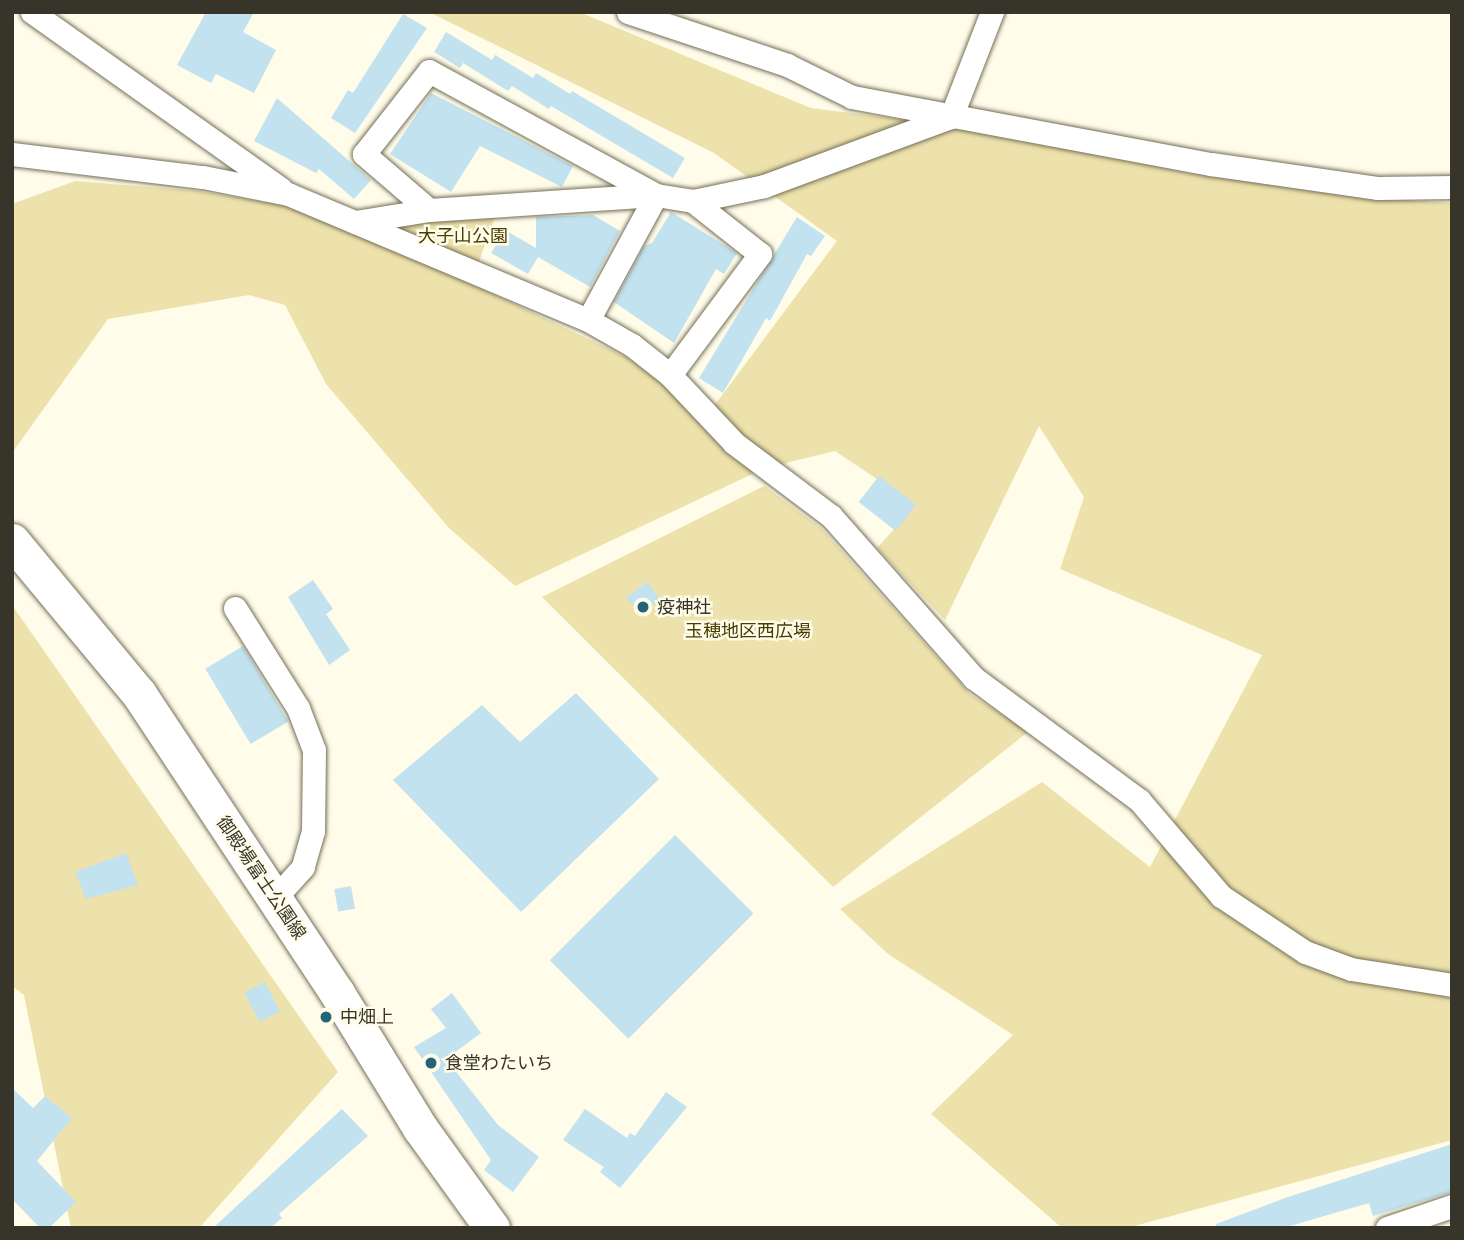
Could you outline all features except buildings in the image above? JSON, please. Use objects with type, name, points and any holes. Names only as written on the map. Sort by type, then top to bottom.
[{"type":"main road","name":"御殿場富士公園線","points":[[12,541],[139,694],[420,1128],[492,1228]]},
{"type":"street","points":[[32,12],[288,194]]},
{"type":"street","points":[[628,12],[787,65],[852,97],[951,117],[1365,186],[1452,187]]},
{"type":"street","points":[[355,222],[429,210],[656,195],[693,201],[764,186],[951,117],[992,12]]},
{"type":"street","points":[[429,210],[364,154],[429,71],[656,195]]},
{"type":"street","points":[[12,154],[203,177],[288,194],[588,320],[632,345],[670,375],[734,443],[831,516],[974,678],[1139,800],[1221,896],[1317,956],[1351,969],[1452,985]]},
{"type":"street","points":[[588,320],[656,195]]},
{"type":"street","points":[[670,375],[760,254],[693,201]]},
{"type":"street","points":[[236,608],[299,708],[314,750],[313,831],[303,867],[274,899]]},
{"type":"street","points":[[1387,1228],[1452,1206]]},
{"type":"green space","points":[[429,12],[579,12],[811,108],[1032,136],[1185,173],[1373,198],[1452,203],[1452,1140],[1127,1228],[1062,1228],[931,1114],[1013,1035],[888,954],[840,909],[1042,782],[1150,867],[1262,655],[1060,569],[1084,497],[1039,426],[945,620],[877,548],[916,505],[835,451],[765,468],[515,586],[449,528],[326,384],[285,305],[249,295],[108,319],[12,453],[12,204],[75,181],[198,191],[318,211],[626,357],[708,414],[837,241],[714,153]]},
{"type":"green space","name":"大子山公園","points":[[497,211],[477,267],[370,224]]},
{"type":"green space","name":"玉穂地区西広場","points":[[764,486],[821,528],[971,695],[1029,731],[833,887],[542,597]]},
{"type":"green space","points":[[12,605],[338,1072],[199,1228],[71,1228],[24,995],[12,986]]},
{"type":"place","name":"疫神社","points":[[643,607]]},
{"type":"place","name":"中畑上","points":[[326,1017]]},
{"type":"place","name":"食堂わたいち","points":[[431,1063]]}]
